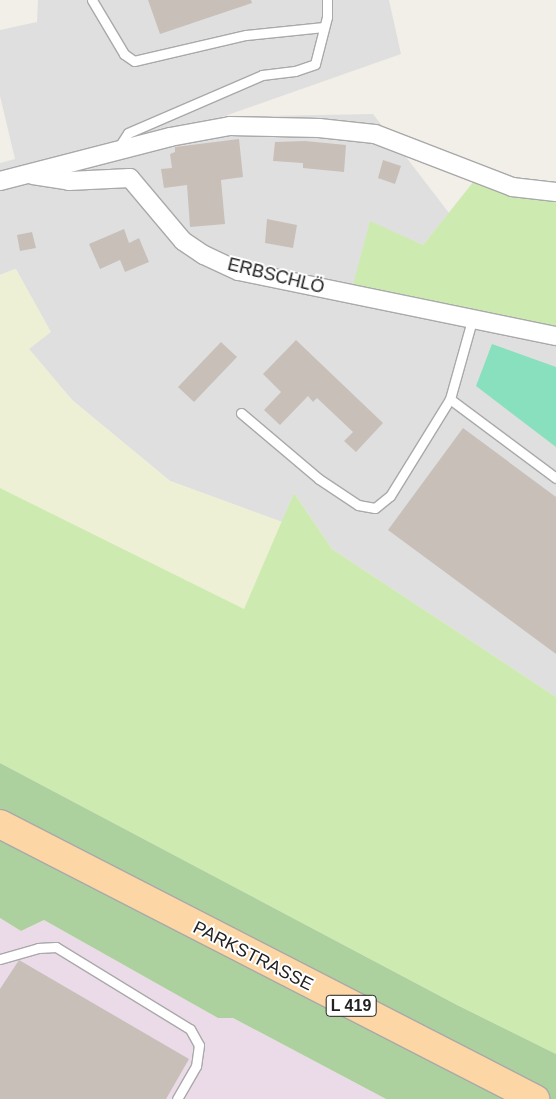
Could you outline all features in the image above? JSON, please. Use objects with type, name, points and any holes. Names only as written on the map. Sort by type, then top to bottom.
[{"type":"main road","name":"PARKSTRASSE","points":[[0,824],[535,1099]]},
{"type":"street","name":"ERBSCHLÖ","points":[[0,181],[117,150],[230,126],[319,128],[375,134],[512,187],[556,192]]},
{"type":"street","name":"ERBSCHLÖ","points":[[27,173],[69,181],[130,178],[183,241],[204,255],[239,271],[556,336]]},
{"type":"lane","points":[[92,0],[124,54],[134,61],[246,35],[324,27]]},
{"type":"lane","points":[[117,150],[128,133],[262,75],[295,71],[314,64],[324,27],[326,0]]},
{"type":"lane","points":[[241,413],[319,479],[358,504],[375,508],[390,496],[450,400],[472,320]]},
{"type":"lane","points":[[450,400],[556,478]]},
{"type":"lane","points":[[0,959],[38,948],[56,947],[190,1028],[199,1045],[196,1066],[177,1099]]},
{"type":"shaded area","points":[[38,0],[389,0],[401,54],[222,117],[373,114],[449,213],[423,245],[517,324],[556,327],[556,697],[332,549],[294,493],[282,522],[170,481],[72,400],[29,349],[15,269],[0,275],[0,163],[15,159],[0,96],[0,30],[37,22]]},
{"type":"shaded area","points":[[0,918],[21,931],[44,920],[218,1018],[233,1018],[386,1099],[0,1099]]},
{"type":"green space","points":[[474,181],[556,195],[556,327],[517,324],[353,285],[370,221],[423,245]]},
{"type":"green space","points":[[16,269],[51,332],[29,349],[72,400],[170,481],[282,522],[244,609],[0,488],[0,275]]},
{"type":"green space","points":[[492,344],[556,367],[556,447],[476,386]]},
{"type":"green space","points":[[0,488],[244,609],[294,493],[332,549],[556,697],[556,1054],[457,1005],[0,763]]},
{"type":"green space","points":[[0,763],[457,1005],[556,1054],[556,1099],[386,1099],[233,1018],[218,1018],[44,920],[21,931],[0,918]]},
{"type":"building","points":[[148,0],[251,0],[252,3],[160,34]]},
{"type":"building","points":[[239,139],[243,177],[221,180],[225,224],[190,227],[187,185],[164,188],[161,169],[172,168],[170,154],[175,152],[175,147]]},
{"type":"building","points":[[305,141],[346,145],[344,172],[303,168],[303,163],[273,161],[275,142]]},
{"type":"building","points":[[383,160],[401,166],[395,184],[378,178]]},
{"type":"building","points":[[267,219],[297,225],[293,248],[265,243]]},
{"type":"building","points":[[124,229],[129,243],[139,238],[149,262],[125,272],[120,260],[100,269],[89,244]]},
{"type":"building","points":[[32,232],[36,248],[20,251],[17,235]]},
{"type":"building","points":[[296,340],[383,423],[356,452],[344,441],[353,432],[317,398],[313,402],[308,396],[280,425],[264,410],[281,392],[263,374]]},
{"type":"building","points":[[221,342],[237,357],[194,402],[178,387]]},
{"type":"building","points":[[463,428],[556,497],[556,654],[388,530]]},
{"type":"building","points":[[19,960],[189,1059],[166,1099],[0,1099],[0,989]]}]
